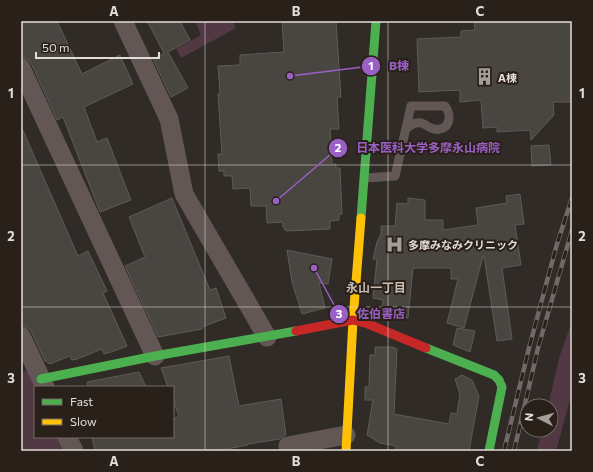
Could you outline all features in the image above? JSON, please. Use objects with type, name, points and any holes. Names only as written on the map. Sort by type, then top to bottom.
[{"type":"street","points":[[123,21],[169,119],[184,194],[268,336]]},
{"type":"street","points":[[288,446],[346,443],[353,320],[376,21]]},
{"type":"street","points":[[21,68],[155,356]]},
{"type":"street","points":[[21,336],[43,383],[155,356],[353,320],[368,324],[494,375],[499,380],[502,387],[489,451]]},
{"type":"street","points":[[68,438],[74,451]]},
{"type":"lane","points":[[365,178],[395,176],[411,106],[445,106],[450,112],[450,120],[441,129],[435,130],[428,128],[424,123],[418,122],[412,124],[406,129]]},
{"type":"shaded area","points":[[195,21],[233,21],[236,28],[181,58],[176,49],[201,35]]},
{"type":"shaded area","points":[[572,321],[572,393],[556,451],[537,451],[540,438],[559,438],[559,398],[550,398],[559,358]]},
{"type":"shaded area","points":[[28,370],[35,386],[34,438],[57,438],[63,451],[21,451],[21,372]]},
{"type":"building","points":[[21,21],[57,21],[82,74],[120,55],[133,84],[84,107],[97,142],[107,138],[131,200],[100,212],[63,117],[57,120],[31,63],[27,59],[21,57]]},
{"type":"building","points":[[147,21],[180,21],[190,40],[168,52],[188,88],[171,97],[153,59],[164,53]]},
{"type":"building","points":[[282,21],[336,21],[341,97],[337,97],[339,129],[330,129],[332,164],[336,164],[336,168],[340,168],[342,214],[339,214],[339,220],[330,221],[330,229],[286,231],[282,222],[267,223],[266,206],[251,206],[250,188],[233,189],[232,176],[224,176],[224,171],[219,171],[218,154],[222,154],[218,94],[220,93],[218,66],[240,65],[240,55],[284,52]]},
{"type":"building","name":"A棟","points":[[474,21],[572,21],[572,102],[553,102],[554,115],[531,140],[530,130],[497,132],[497,127],[483,128],[481,100],[460,102],[460,90],[419,92],[417,39],[461,37],[461,31],[475,30]]},
{"type":"building","points":[[21,126],[78,256],[88,251],[107,291],[103,293],[127,346],[104,354],[102,349],[72,360],[70,356],[50,364],[45,361],[31,331],[27,327],[21,325]]},
{"type":"building","points":[[549,145],[551,165],[532,166],[531,146]]},
{"type":"building","points":[[520,194],[524,224],[515,225],[521,265],[502,268],[512,339],[497,341],[484,256],[464,328],[447,323],[458,279],[451,279],[451,268],[413,268],[408,318],[381,315],[383,300],[373,298],[377,259],[373,259],[377,242],[381,234],[381,226],[395,226],[397,203],[408,204],[408,198],[425,200],[425,220],[443,220],[443,230],[478,225],[476,208],[507,203],[506,196]]},
{"type":"building","points":[[172,198],[210,290],[216,288],[226,318],[202,327],[202,329],[158,337],[125,266],[145,257],[129,217]]},
{"type":"building","points":[[287,250],[332,259],[328,284],[319,283],[325,308],[302,314],[292,282]]},
{"type":"building","points":[[457,328],[475,331],[470,352],[453,345]]},
{"type":"building","points":[[375,347],[392,347],[397,349],[394,414],[449,424],[451,413],[457,414],[460,394],[455,379],[462,375],[472,380],[479,396],[469,451],[395,451],[396,446],[380,443],[367,435],[373,400],[365,400],[365,387],[369,387],[370,355],[375,355]]},
{"type":"building","points":[[229,356],[239,406],[281,399],[286,435],[280,439],[216,451],[95,451],[92,438],[174,438],[174,418],[179,416],[174,404],[174,386],[168,386],[161,368]]},
{"type":"building","points":[[139,372],[146,386],[88,386],[87,382]]},
{"type":"railway","points":[[504,451],[529,348],[557,244],[572,198]]},
{"type":"railway","points":[[514,451],[538,348],[572,230]]},
{"type":"traffic: fast","points":[[361,218],[376,21]]},
{"type":"traffic: fast","points":[[41,379],[155,356],[296,331]]},
{"type":"traffic: fast","points":[[426,348],[494,375],[499,380],[502,387],[489,451]]},
{"type":"traffic: slow","points":[[346,451],[353,320],[361,218]]},
{"type":"traffic: jam","points":[[296,331],[353,320],[368,324],[426,348]]},
{"type":"place","name":"B棟","points":[[290,76]]},
{"type":"place","name":"A棟","points":[[485,77]]},
{"type":"place","name":"日本医科大学多摩永山病院","points":[[276,201]]},
{"type":"place","name":"多摩みなみクリニック","points":[[395,244]]},
{"type":"place","name":"佐伯書店","points":[[314,268]]},
{"type":"district","name":"永山一丁目","points":[[376,287]]}]
